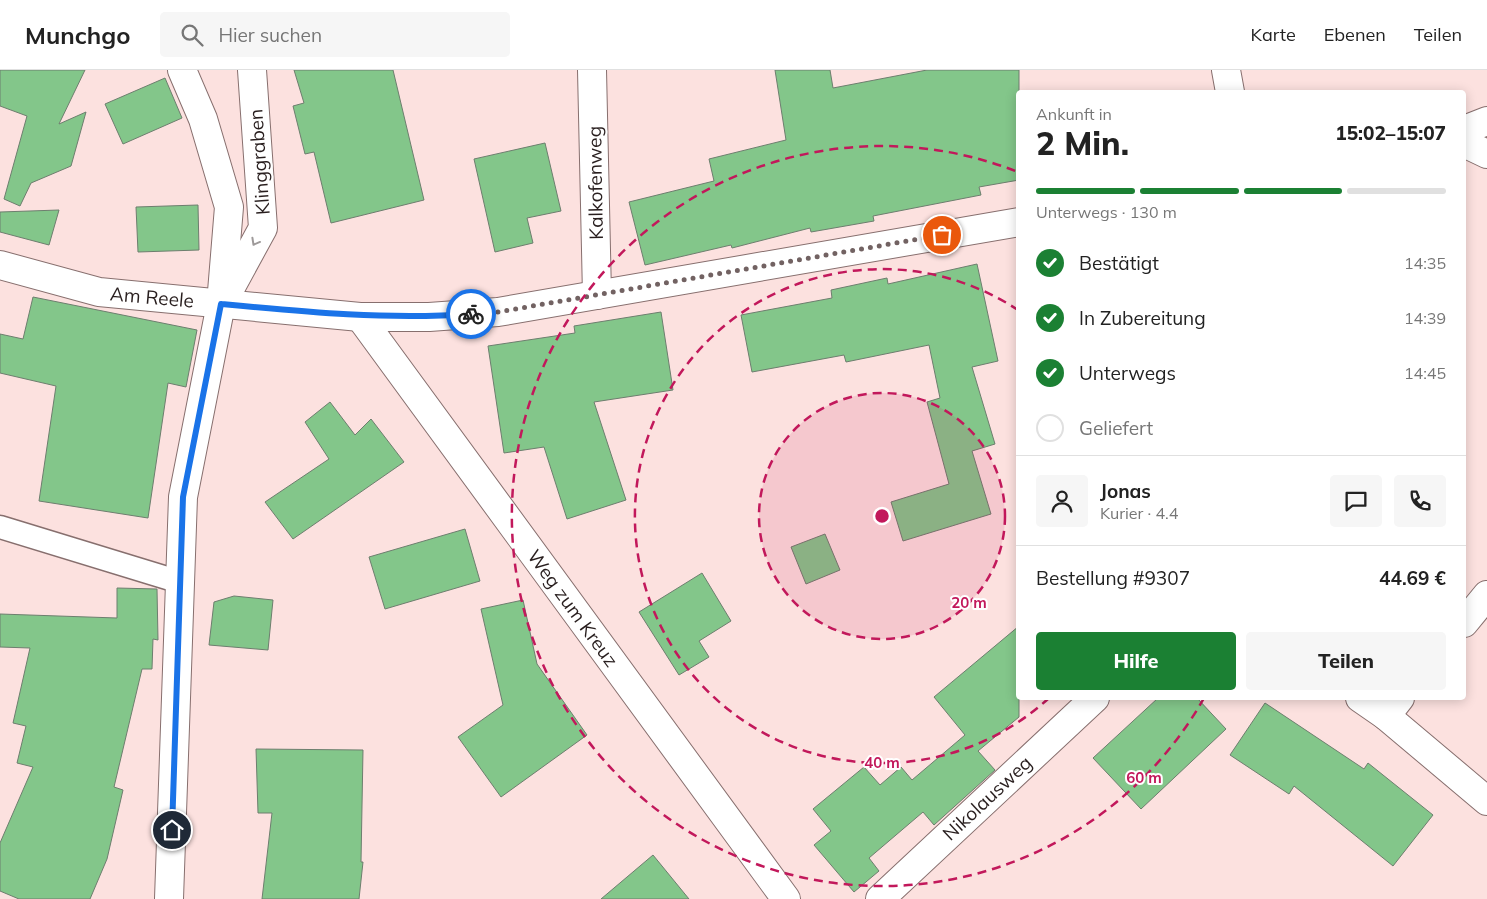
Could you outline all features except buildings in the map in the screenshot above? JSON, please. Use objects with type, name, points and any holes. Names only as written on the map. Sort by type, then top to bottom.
[{"type":"street","points":[[169,899],[183,497],[221,304],[229,207],[203,119],[182,70]]},
{"type":"street","name":"Klinggraben","points":[[221,304],[263,228],[252,70]]},
{"type":"street","name":"Kalkofenweg","points":[[592,70],[598,295]]},
{"type":"street","points":[[1226,70],[1230,90]]},
{"type":"street","points":[[1466,129],[1487,121]]},
{"type":"street","points":[[1466,144],[1487,154]]},
{"type":"street","name":"Am Reele","points":[[0,265],[99,292],[360,317],[429,317],[498,312],[1016,223]]},
{"type":"street","name":"Weg zum Kreuz","points":[[360,317],[786,899]]},
{"type":"street","points":[[1466,621],[1487,595]]},
{"type":"street","name":"Nikolausweg","points":[[880,899],[1093,700]]},
{"type":"street","points":[[1367,700],[1393,707],[1487,801]]},
{"type":"lane","points":[[0,527],[180,582]]},
{"type":"way so far","points":[[471,314],[498,312],[942,235]]},
{"type":"route","points":[[172,830],[183,497],[221,304],[360,317],[429,317],[471,314]]}]
